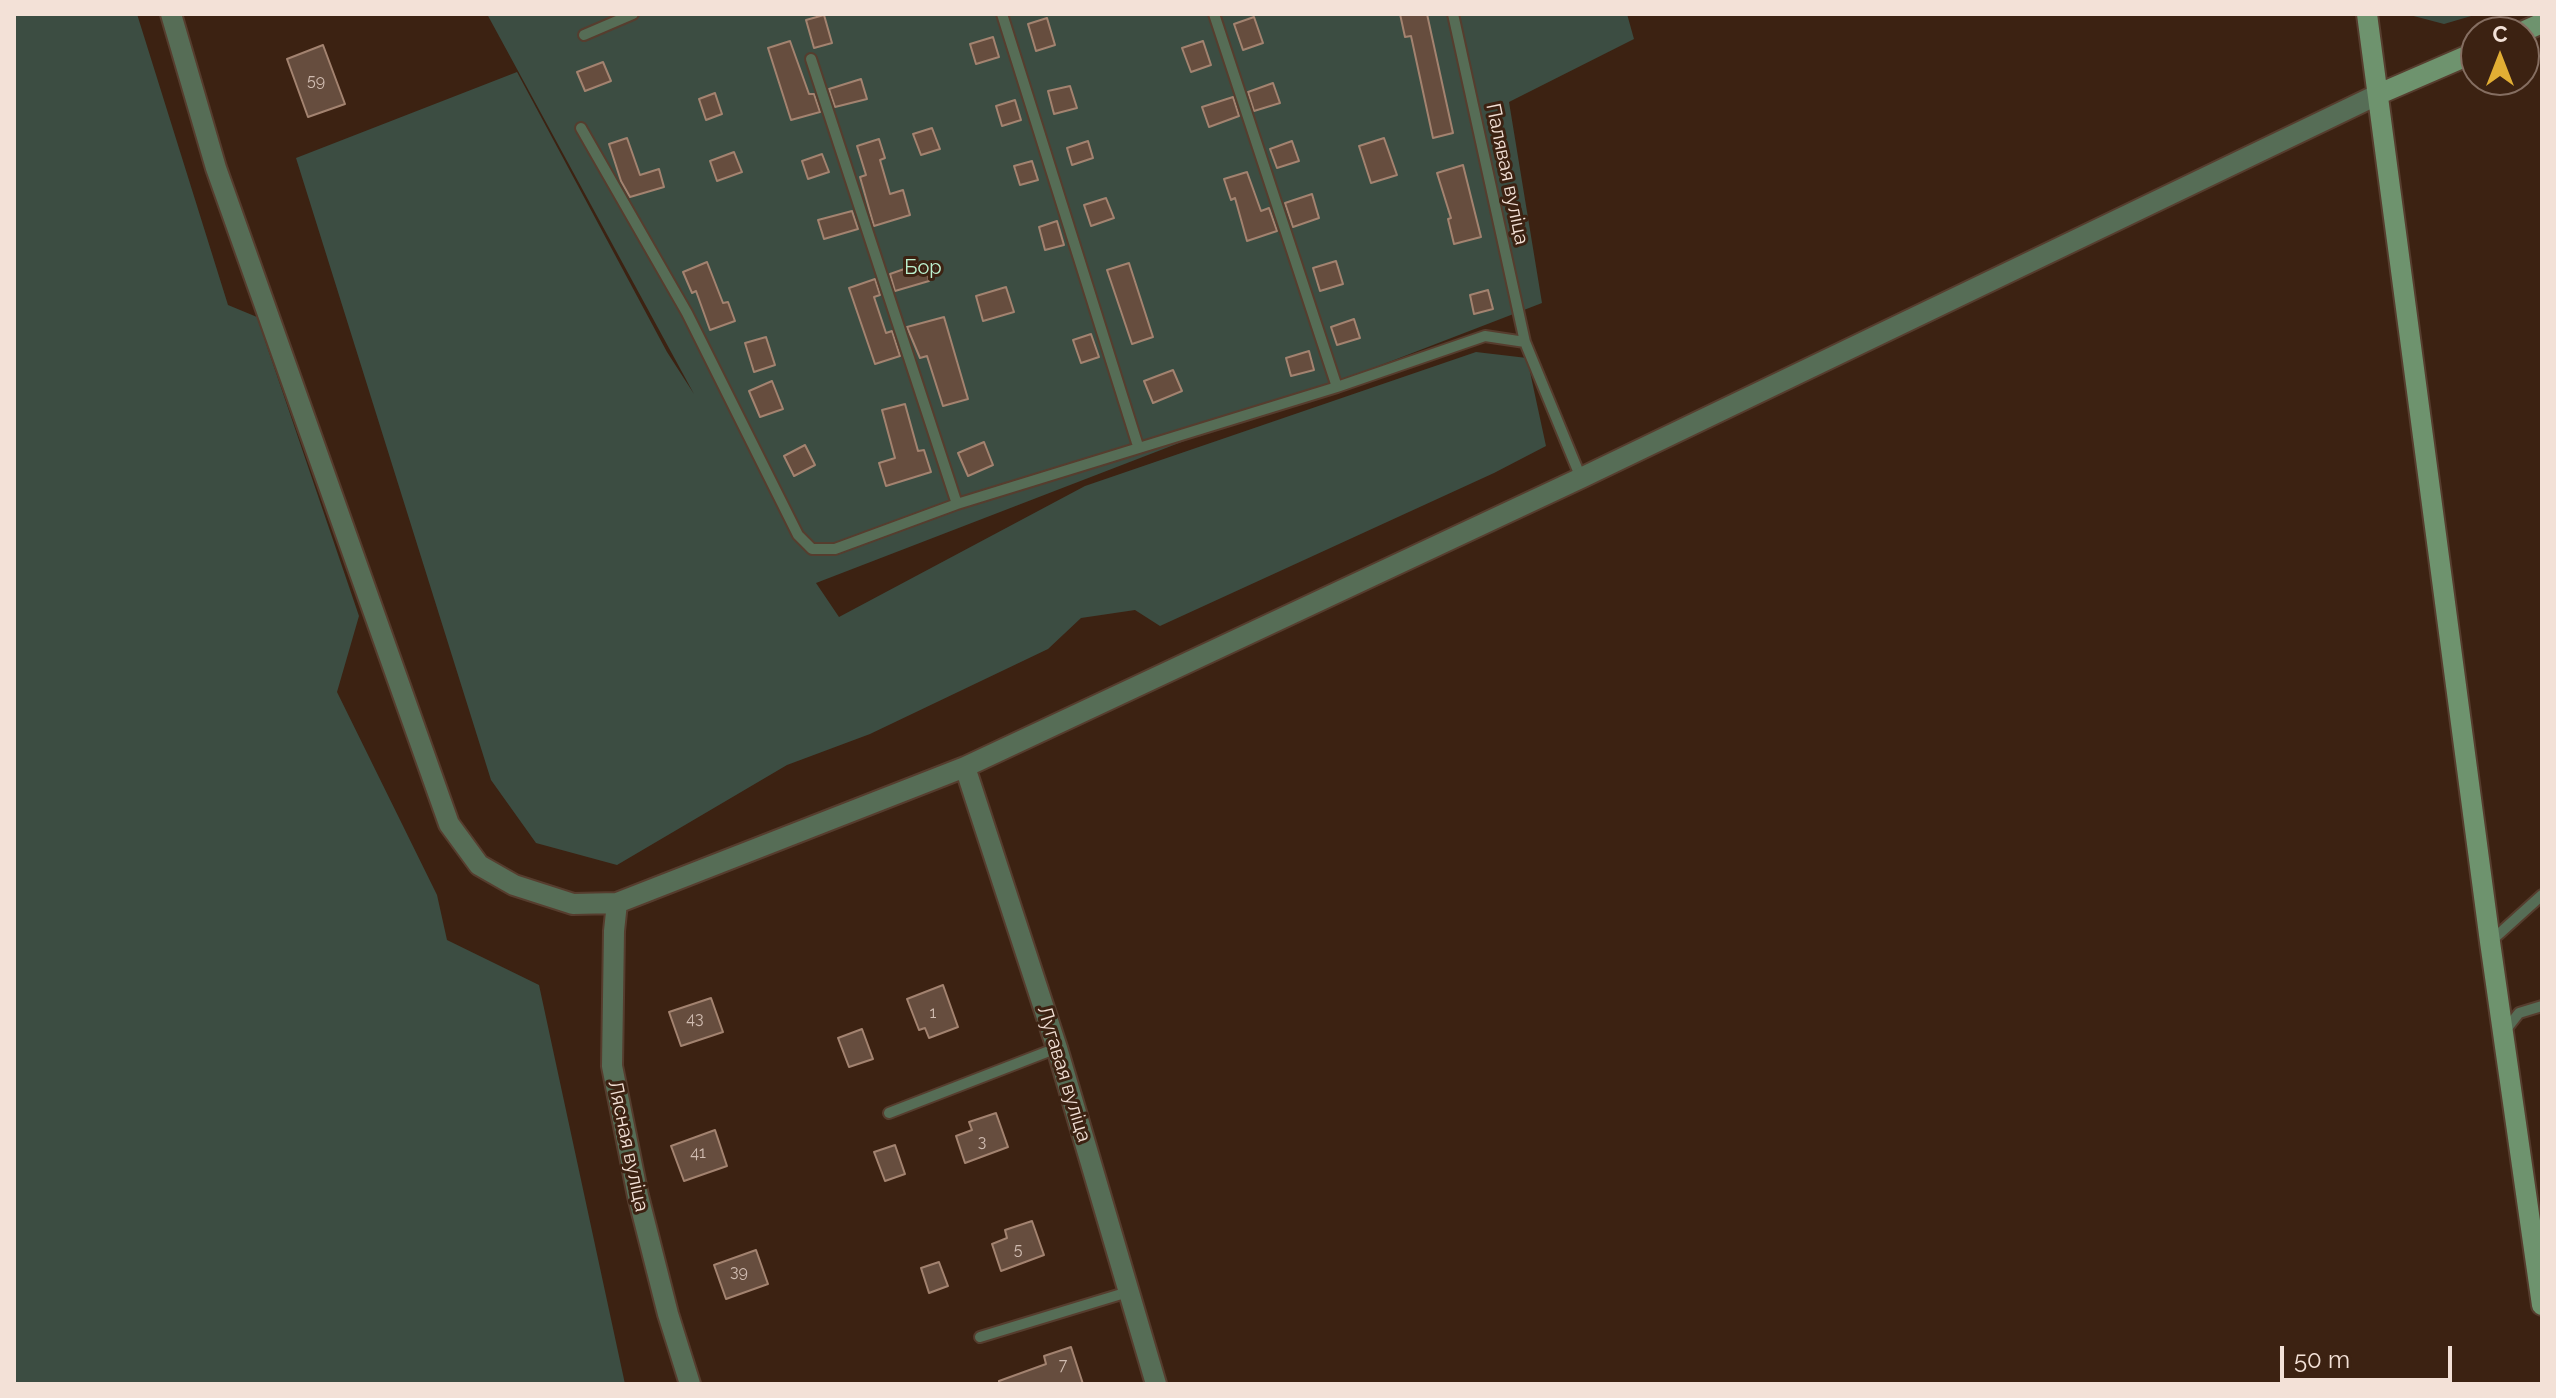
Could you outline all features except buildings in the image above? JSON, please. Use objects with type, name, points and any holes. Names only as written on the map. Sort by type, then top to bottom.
[{"type":"street","points":[[171,14],[216,168],[449,824],[479,865],[514,885],[573,904],[617,903],[965,767],[1581,478],[2379,94],[2460,59]]},
{"type":"street","points":[[2367,14],[2490,942],[2542,1305]]},
{"type":"street","name":"Лугавая вуліца","points":[[965,767],[1057,1048],[1156,1384]]},
{"type":"street","name":"Лясная вуліца","points":[[617,903],[612,1066],[638,1196],[668,1314],[690,1384]]},
{"type":"lane","points":[[584,35],[633,14]]},
{"type":"lane","points":[[1002,14],[1138,446]]},
{"type":"lane","points":[[1214,14],[1337,387]]},
{"type":"lane","name":"Палявая вуліца","points":[[1453,14],[1525,342],[1581,478]]},
{"type":"lane","points":[[811,59],[957,504]]},
{"type":"lane","points":[[581,128],[687,313],[798,535],[812,549],[835,549],[957,504],[1337,387],[1485,336],[1525,342]]},
{"type":"lane","points":[[2490,942],[2542,895]]},
{"type":"lane","points":[[2503,1034],[2519,1013],[2542,1006]]},
{"type":"lane","points":[[889,1113],[1057,1048]]},
{"type":"lane","points":[[980,1337],[1128,1292]]},
{"type":"green space","points":[[14,14],[137,14],[228,305],[257,317],[359,616],[337,692],[437,895],[447,940],[539,985],[625,1384],[14,1384]]},
{"type":"green space","name":"Бор","points":[[487,14],[1627,14],[1634,39],[1509,102],[1542,303],[816,583],[839,617],[1085,486],[1476,352],[1527,358],[1546,446],[1494,473],[1160,626],[1135,610],[1081,618],[1048,649],[870,734],[787,765],[617,865],[536,843],[491,780],[296,158],[517,72],[667,352],[694,394]]},
{"type":"green space","points":[[2406,14],[2478,14],[2460,16],[2460,19],[2444,24]]}]
